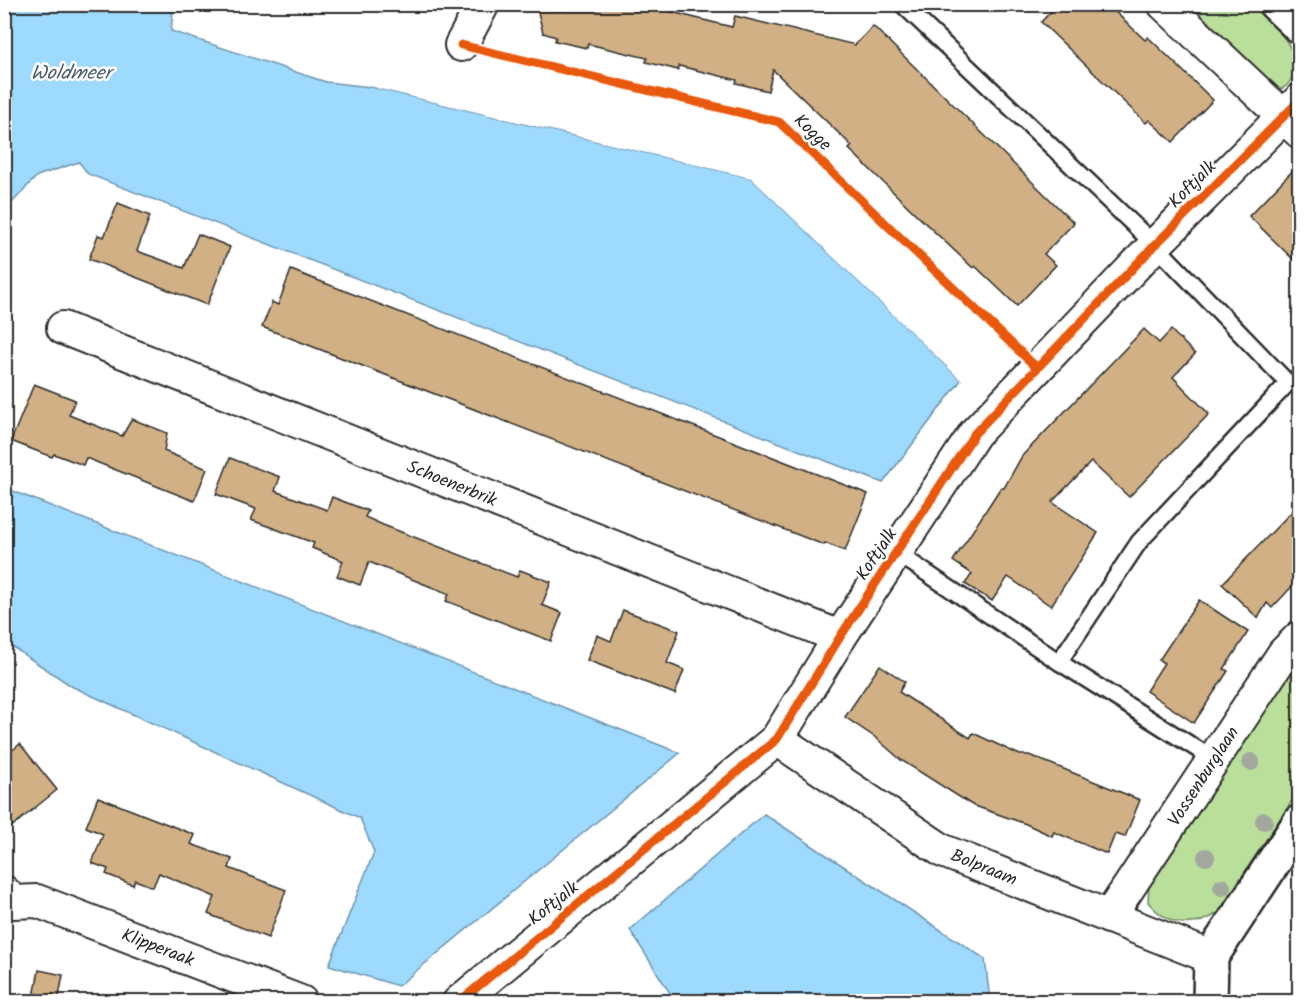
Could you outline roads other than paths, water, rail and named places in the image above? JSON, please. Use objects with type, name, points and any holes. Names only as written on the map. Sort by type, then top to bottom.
[{"type":"street","points":[[461,45],[483,4]]},
{"type":"street","points":[[1164,4],[1294,116]]},
{"type":"street","points":[[1276,4],[1299,27]]},
{"type":"street","name":"Koftjalk","points":[[459,1002],[777,739],[840,637],[975,433],[1155,245],[1294,116]]},
{"type":"street","name":"Schoenerbrik","points":[[63,328],[840,637]]},
{"type":"street","name":"Vossenburglaan","points":[[1109,917],[1284,653],[1299,637]]},
{"type":"street","name":"Bolpraam","points":[[777,739],[943,851],[1211,957]]},
{"type":"street","points":[[1210,1002],[1211,957],[1299,822]]},
{"type":"street","name":"Klipperaak","points":[[7,901],[37,901],[301,1002]]},
{"type":"lane","points":[[902,4],[1155,245],[1288,383],[1138,542],[1059,662]]},
{"type":"lane","points":[[897,553],[1059,662],[1213,759]]},
{"type":"water","name":"Woldmeer","points":[[5,5],[157,5],[159,8],[173,12],[171,31],[326,82],[371,87],[751,178],[961,380],[883,483],[88,174],[79,162],[37,176],[10,205],[5,270]]},
{"type":"water","points":[[5,488],[680,753],[398,986],[329,965],[374,852],[360,818],[73,687],[5,642]]},
{"type":"water","points":[[764,814],[985,959],[990,1001],[675,1001],[630,930]]}]
